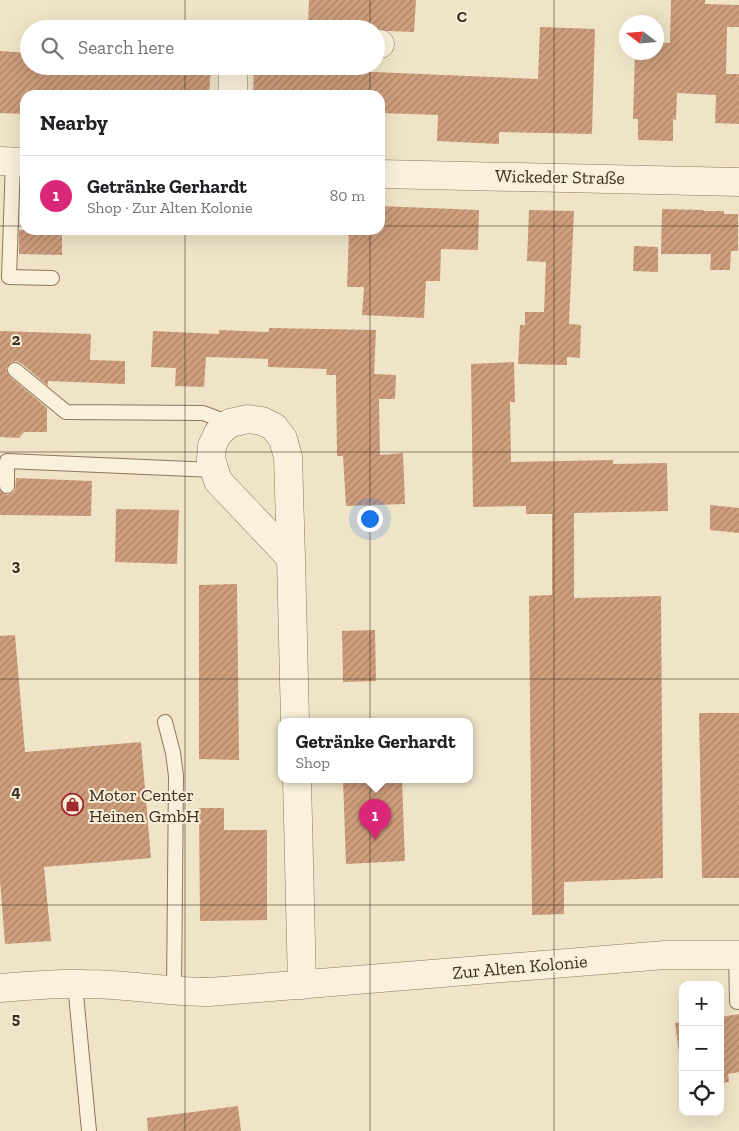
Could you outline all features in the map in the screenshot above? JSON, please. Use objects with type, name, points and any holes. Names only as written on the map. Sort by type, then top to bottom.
[{"type":"street","points":[[233,75],[233,90]]},
{"type":"street","name":"Wickeder Straße","points":[[385,174],[739,182]]},
{"type":"street","points":[[291,558],[218,481],[211,459],[212,446],[218,433],[230,423],[248,419],[262,421],[274,427],[283,439],[288,457],[291,558],[295,718]]},
{"type":"street","points":[[297,783],[302,986]]},
{"type":"street","name":"Zur Alten Kolonie","points":[[0,988],[75,984],[209,992],[302,986],[665,955],[738,955]]},
{"type":"lane","points":[[13,161],[9,277],[52,278]]},
{"type":"lane","points":[[15,370],[66,412],[203,413],[230,423]]},
{"type":"lane","points":[[7,486],[7,461],[214,470]]},
{"type":"lane","points":[[165,722],[174,753],[176,776],[174,991]]},
{"type":"lane","points":[[737,1002],[738,955]]},
{"type":"lane","points":[[75,984],[90,1131]]},
{"type":"building","points":[[309,0],[416,0],[414,32],[385,31],[385,20],[308,20]]},
{"type":"building","points":[[671,0],[705,0],[705,4],[739,5],[739,27],[727,27],[726,74],[739,74],[739,124],[715,123],[716,95],[677,93],[676,120],[673,119],[673,141],[638,140],[638,119],[633,119],[635,60],[664,60],[664,43],[670,43]]},
{"type":"building","points":[[540,27],[595,29],[592,134],[499,132],[499,144],[437,141],[438,115],[385,113],[385,90],[253,90],[254,75],[385,75],[385,73],[538,79]]},
{"type":"building","points":[[0,51],[20,52],[20,75],[210,75],[209,90],[20,90],[20,114],[0,113]]},
{"type":"building","points":[[385,206],[479,210],[478,250],[441,249],[440,281],[426,281],[424,318],[362,315],[364,287],[347,287],[349,235],[385,235]]},
{"type":"building","points":[[662,209],[724,211],[724,214],[738,214],[738,251],[731,251],[730,270],[710,270],[711,254],[661,254]]},
{"type":"building","points":[[529,210],[574,211],[569,324],[581,325],[580,358],[567,357],[567,365],[518,364],[520,325],[525,325],[525,312],[544,312],[546,262],[527,261]]},
{"type":"building","points":[[19,230],[20,235],[62,235],[62,255],[19,254]]},
{"type":"building","points":[[634,246],[658,247],[658,272],[633,271]]},
{"type":"building","points":[[269,328],[376,330],[374,374],[396,375],[395,399],[379,399],[380,455],[403,453],[405,504],[346,506],[343,456],[337,456],[336,375],[326,375],[327,369],[268,367],[268,359],[206,357],[204,387],[175,386],[176,368],[151,367],[153,331],[219,334],[219,330],[269,332]]},
{"type":"building","points":[[0,331],[91,334],[90,360],[125,361],[125,384],[48,381],[48,386],[21,363],[12,362],[6,369],[9,376],[47,408],[47,432],[24,432],[19,438],[0,437]]},
{"type":"building","points":[[514,362],[515,402],[510,402],[511,462],[613,460],[613,464],[667,463],[668,511],[574,513],[574,598],[661,596],[663,878],[564,882],[564,914],[532,915],[529,596],[552,595],[552,514],[526,514],[526,506],[473,507],[471,364]]},
{"type":"building","points":[[16,478],[92,481],[91,516],[0,515],[0,491],[7,495],[12,493],[15,490]]},
{"type":"building","points":[[710,505],[739,508],[739,533],[710,530]]},
{"type":"building","points":[[116,509],[179,510],[177,564],[115,562]]},
{"type":"building","points":[[237,584],[239,760],[199,759],[199,585]]},
{"type":"building","points":[[375,630],[376,681],[343,682],[342,631]]},
{"type":"building","name":"Motor Center Heinen GmbH","points":[[15,635],[25,752],[141,742],[151,858],[44,867],[51,941],[5,944],[0,880],[0,636]]},
{"type":"building","points":[[699,713],[739,713],[739,878],[702,878]]},
{"type":"building","points":[[343,783],[402,783],[405,861],[346,864]]},
{"type":"building","points":[[199,808],[224,808],[224,830],[267,830],[267,920],[200,921]]},
{"type":"building","points":[[739,1014],[739,1072],[728,1074],[729,1082],[724,1083],[724,1026],[724,1016]]},
{"type":"building","points":[[679,1022],[679,1054],[675,1023]]},
{"type":"building","points":[[238,1106],[241,1131],[148,1131],[147,1118]]},
{"type":"place","name":"Motor Center Heinen GmbH","points":[[73,805]]},
{"type":"place","name":"Getränke Gerhardt","points":[[375,840]]}]
